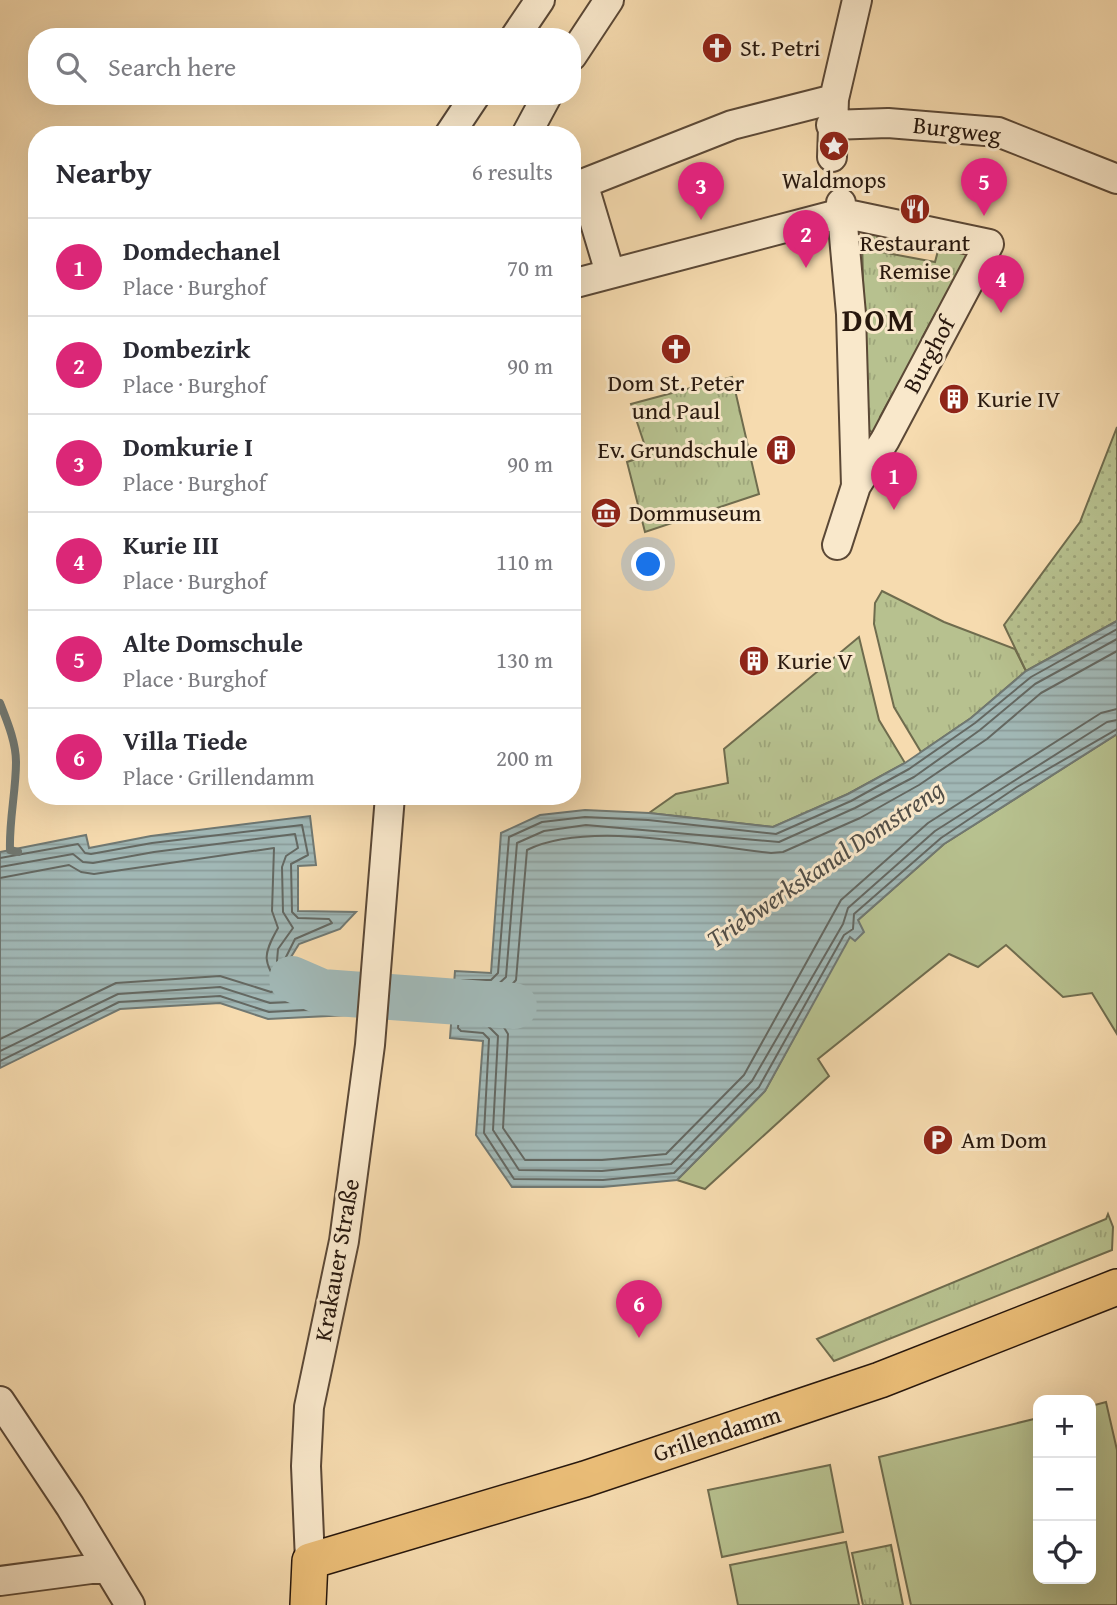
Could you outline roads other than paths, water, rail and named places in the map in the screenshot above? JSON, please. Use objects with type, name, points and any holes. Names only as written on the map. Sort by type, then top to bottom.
[{"type":"main road","name":"Grillendamm","points":[[310,1561],[572,1483],[880,1380],[1117,1287]]},
{"type":"main road","name":"Krakauer Straße","points":[[308,1605],[310,1561]]},
{"type":"street","points":[[520,28],[540,0]]},
{"type":"street","points":[[581,42],[609,0]]},
{"type":"street","points":[[832,158],[833,112],[857,0]]},
{"type":"street","points":[[455,126],[469,105]]},
{"type":"street","points":[[532,126],[542,105]]},
{"type":"street","name":"Burgweg","points":[[581,186],[732,125],[833,112],[888,123],[998,132],[1117,179]]},
{"type":"street","points":[[581,195],[610,273]]},
{"type":"street","name":"Burghof","points":[[842,208],[851,314],[856,486]]},
{"type":"street","name":"Burghof","points":[[581,281],[650,266],[842,208],[989,244],[885,440],[856,486],[837,545]]},
{"type":"street","points":[[375,805],[381,915]]},
{"type":"street","points":[[381,915],[389,805]]},
{"type":"street","name":"Krakauer Straße","points":[[310,1561],[306,1466],[309,1407],[344,1241],[370,1045],[381,915]]},
{"type":"street","points":[[0,1401],[70,1506],[130,1605]]},
{"type":"street","points":[[0,1581],[106,1567]]},
{"type":"water","points":[[1117,621],[1117,734],[944,844],[858,920],[864,932],[855,941],[850,937],[765,1091],[677,1180],[603,1187],[512,1187],[476,1135],[483,1041],[450,1038],[455,971],[491,973],[501,833],[540,815],[585,810],[649,813],[773,827],[848,794],[905,763],[971,718],[1026,671]]},
{"type":"water","points":[[310,816],[316,865],[298,866],[298,911],[356,912],[340,929],[299,944],[291,957],[300,969],[353,978],[349,1015],[268,1019],[220,1003],[120,1009],[0,1068],[0,852],[86,835],[89,848],[151,836]]},
{"type":"waterway","points":[[0,703],[16,754],[10,850],[18,852]]},
{"type":"waterway","name":"Triebwerkskanal Domstreng","points":[[292,979],[322,992],[514,1006]]},
{"type":"place","name":"St. Petri","points":[[717,48]]},
{"type":"place","name":"Waldmops","points":[[834,146]]},
{"type":"place","name":"Restaurant Remise","points":[[915,209]]},
{"type":"place","name":"Alte Domschule","points":[[984,216]]},
{"type":"place","name":"Domkurie I","points":[[701,220]]},
{"type":"place","name":"Dombezirk","points":[[806,268]]},
{"type":"place","name":"Kurie III","points":[[1001,313]]},
{"type":"place","name":"Dom St. Peter und Paul","points":[[676,349]]},
{"type":"place","name":"Kurie IV","points":[[954,399]]},
{"type":"place","name":"Ev. Grundschule","points":[[781,450]]},
{"type":"place","name":"Domdechanel","points":[[894,510]]},
{"type":"place","name":"Dommuseum","points":[[606,513]]},
{"type":"place","name":"Kurie V","points":[[754,661]]},
{"type":"place","name":"Am Dom","points":[[938,1140]]},
{"type":"place","name":"Villa Tiede","points":[[639,1338]]},
{"type":"district","name":"DOM","points":[[879,320]]}]
